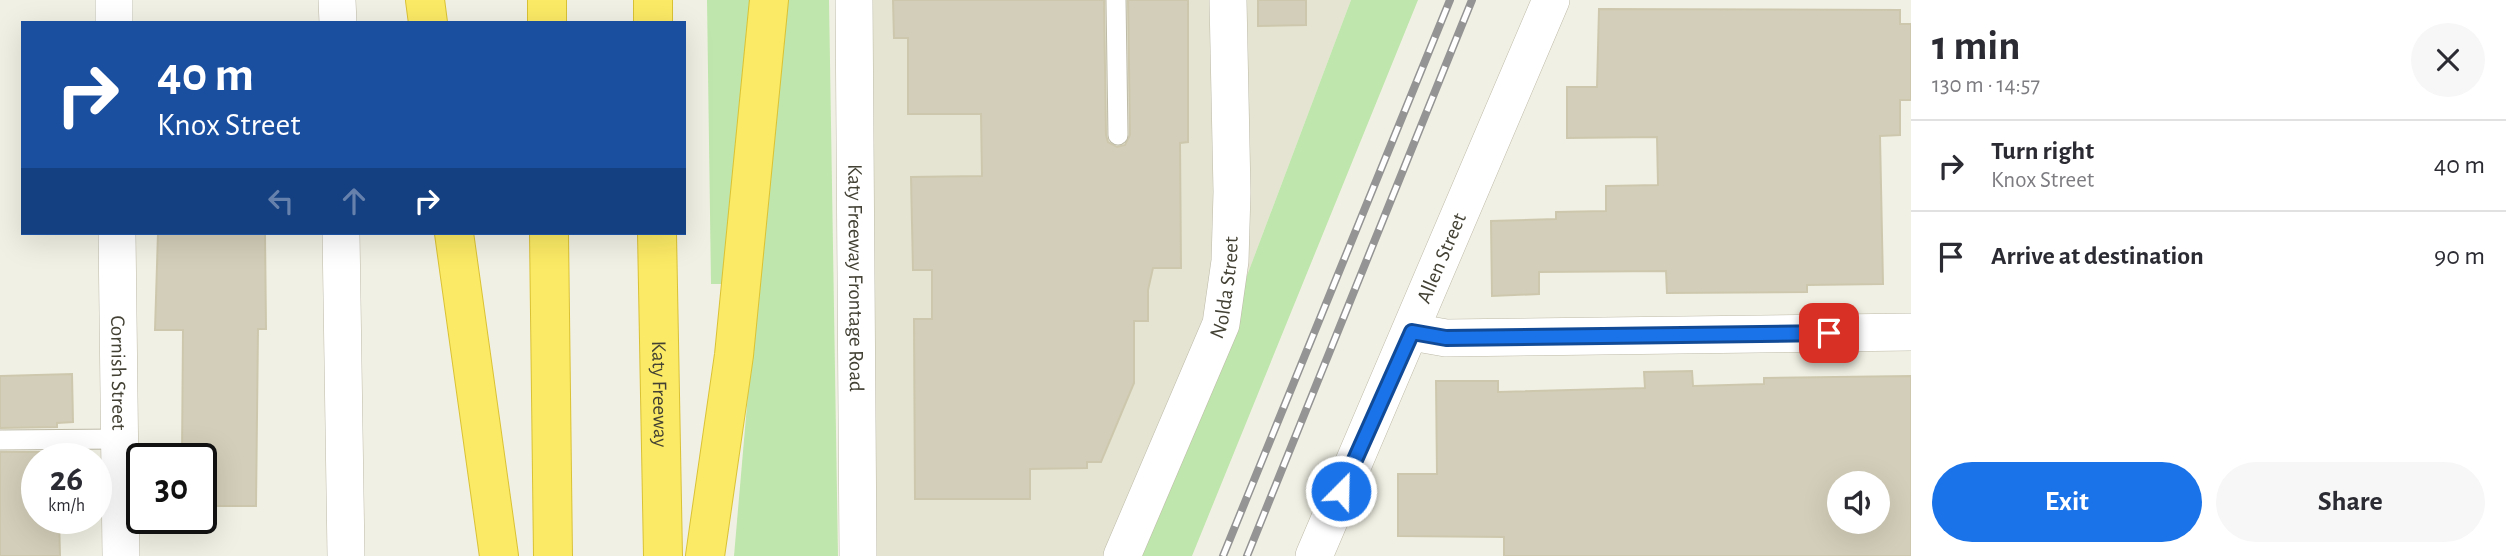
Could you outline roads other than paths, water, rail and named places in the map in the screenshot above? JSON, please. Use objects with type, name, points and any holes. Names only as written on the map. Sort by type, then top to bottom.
[{"type":"highway","points":[[425,0],[428,21]]},
{"type":"highway","points":[[547,0],[547,21]]},
{"type":"highway","points":[[653,0],[653,21]]},
{"type":"highway","points":[[705,556],[734,355],[769,0]]},
{"type":"highway","points":[[454,235],[499,556]]},
{"type":"highway","points":[[549,235],[553,556]]},
{"type":"highway","name":"Katy Freeway","points":[[657,235],[663,556]]},
{"type":"street","points":[[114,0],[114,21]]},
{"type":"street","points":[[337,0],[338,21]]},
{"type":"street","name":"Katy Freeway Frontage Road","points":[[854,0],[858,556]]},
{"type":"street","name":"Nolda Street","points":[[1122,556],[1221,324],[1230,261],[1232,192],[1228,0]]},
{"type":"street","name":"Allen Street","points":[[1314,556],[1412,332],[1551,0]]},
{"type":"street","name":"Cornish Street","points":[[117,235],[121,556]]},
{"type":"street","points":[[341,235],[346,556]]},
{"type":"street","points":[[1412,332],[1446,338],[1911,332]]},
{"type":"lane","points":[[1116,0],[1118,135]]},
{"type":"lane","points":[[0,440],[119,439]]},
{"type":"railway","points":[[1223,556],[1450,0]]},
{"type":"railway","points":[[1247,556],[1472,0]]}]
